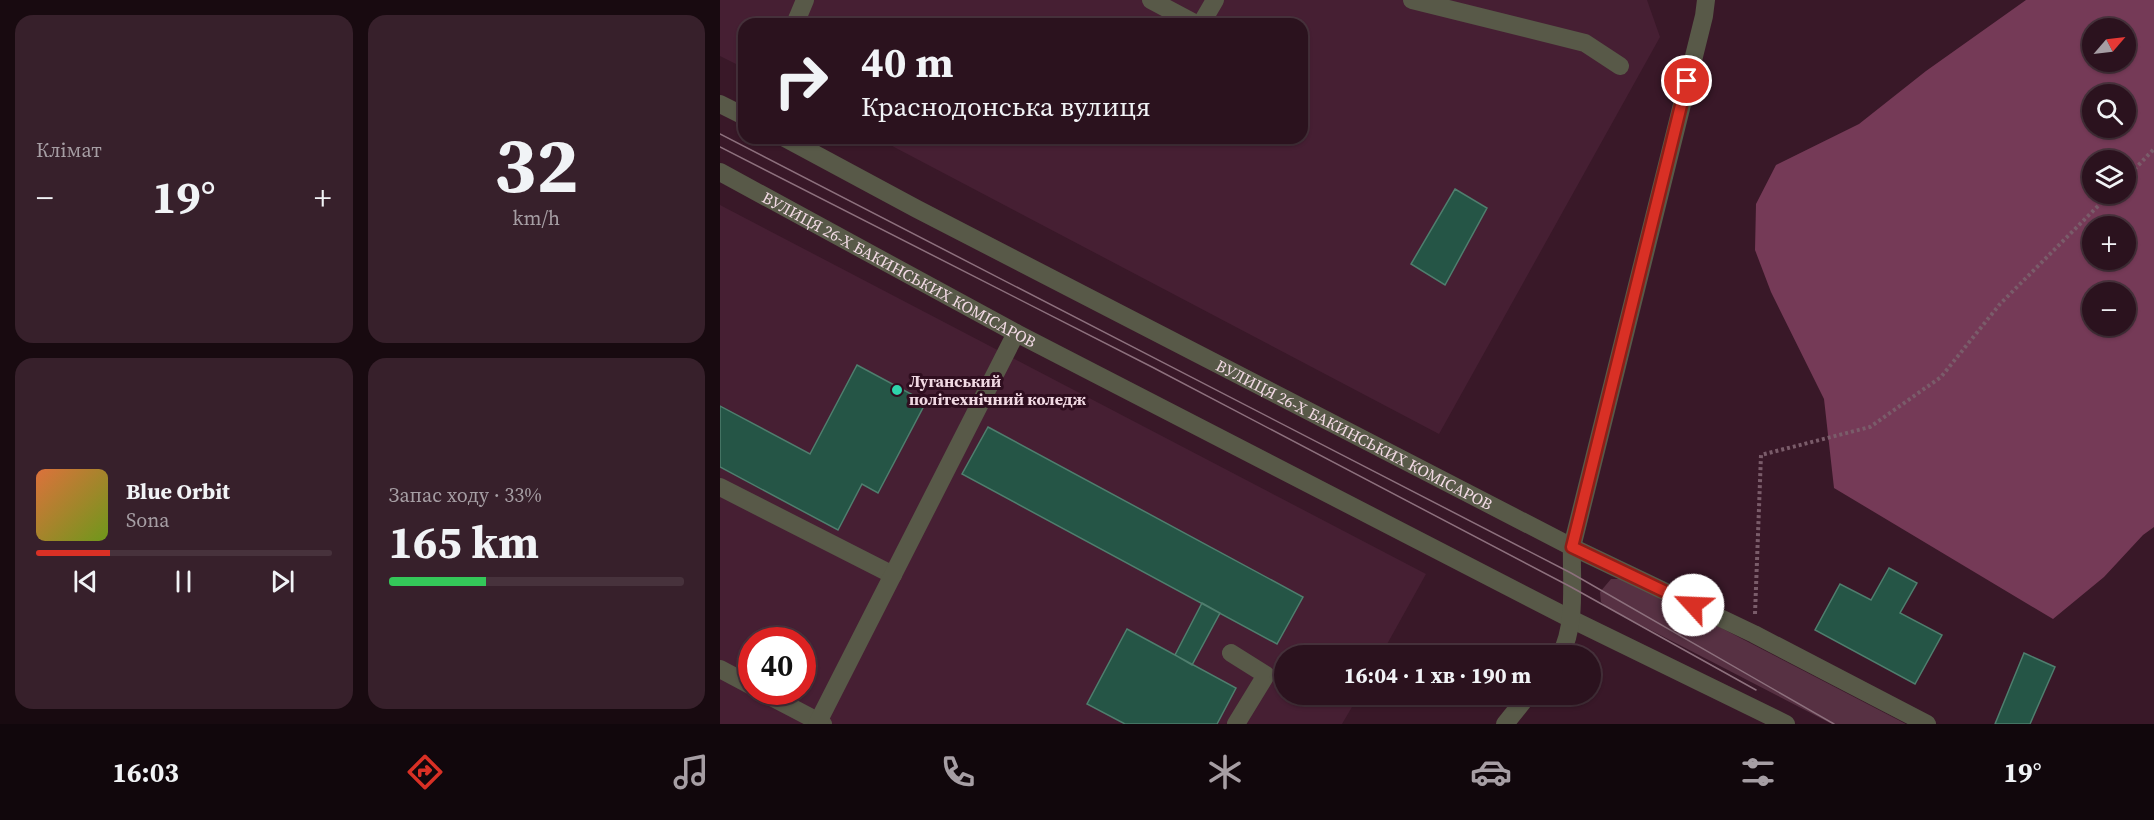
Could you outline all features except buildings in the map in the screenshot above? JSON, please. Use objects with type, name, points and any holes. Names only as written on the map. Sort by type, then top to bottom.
[{"type":"street","points":[[798,18],[805,0]]},
{"type":"street","points":[[1151,0],[1185,18]]},
{"type":"street","points":[[1204,18],[1215,0]]},
{"type":"street","points":[[1412,0],[1585,44],[1620,66]]},
{"type":"street","points":[[1564,645],[1571,619],[1572,547],[1704,16],[1706,0]]},
{"type":"street","points":[[720,104],[738,113]]},
{"type":"street","name":"ВУЛИЦЯ 26-Х БАКИНСЬКИХ КОМІСАРОВ","points":[[796,144],[1572,547],[1754,634],[1927,724]]},
{"type":"street","name":"ВУЛИЦЯ 26-Х БАКИНСЬКИХ КОМІСАРОВ","points":[[720,172],[1016,333],[1571,619],[1786,724]]},
{"type":"street","points":[[786,705],[819,723],[1016,333]]},
{"type":"street","points":[[720,488],[893,575]]},
{"type":"street","points":[[1231,653],[1266,675],[1236,724]]},
{"type":"street","points":[[720,669],[738,679]]},
{"type":"street","points":[[1505,724],[1520,705]]},
{"type":"path","points":[[2136,168],[2154,149]]},
{"type":"path","points":[[1754,634],[1761,455],[1870,427],[1941,377],[2000,304],[2100,204]]},
{"type":"shaded area","points":[[720,0],[1647,0],[1660,37],[1439,434],[888,144],[1308,144],[1308,18],[738,18],[738,65],[720,56]]},
{"type":"shaded area","points":[[2026,0],[2154,0],[2154,527],[2143,535],[2104,577],[2053,619],[1834,488],[1824,399],[1771,292],[1755,250],[1756,204],[1776,165],[1859,124],[1926,71]]},
{"type":"shaded area","name":"Луганський політехнічний коледж","points":[[720,205],[1426,574],[1387,645],[1274,645],[1274,705],[1353,705],[1342,724],[720,724]]},
{"type":"shaded area","points":[[1611,579],[1627,579],[1906,724],[1832,724],[1608,608],[1601,602],[1600,592]]},
{"type":"tram line","points":[[720,134],[738,143]]},
{"type":"tram line","points":[[739,144],[1571,573],[1834,724]]},
{"type":"tram line","points":[[720,147],[1152,367],[1571,587],[1756,690]]},
{"type":"place","name":"Луганський політехнічний коледж","points":[[897,390]]},
{"type":"route","points":[[1687,81],[1572,547],[1693,605]]}]
